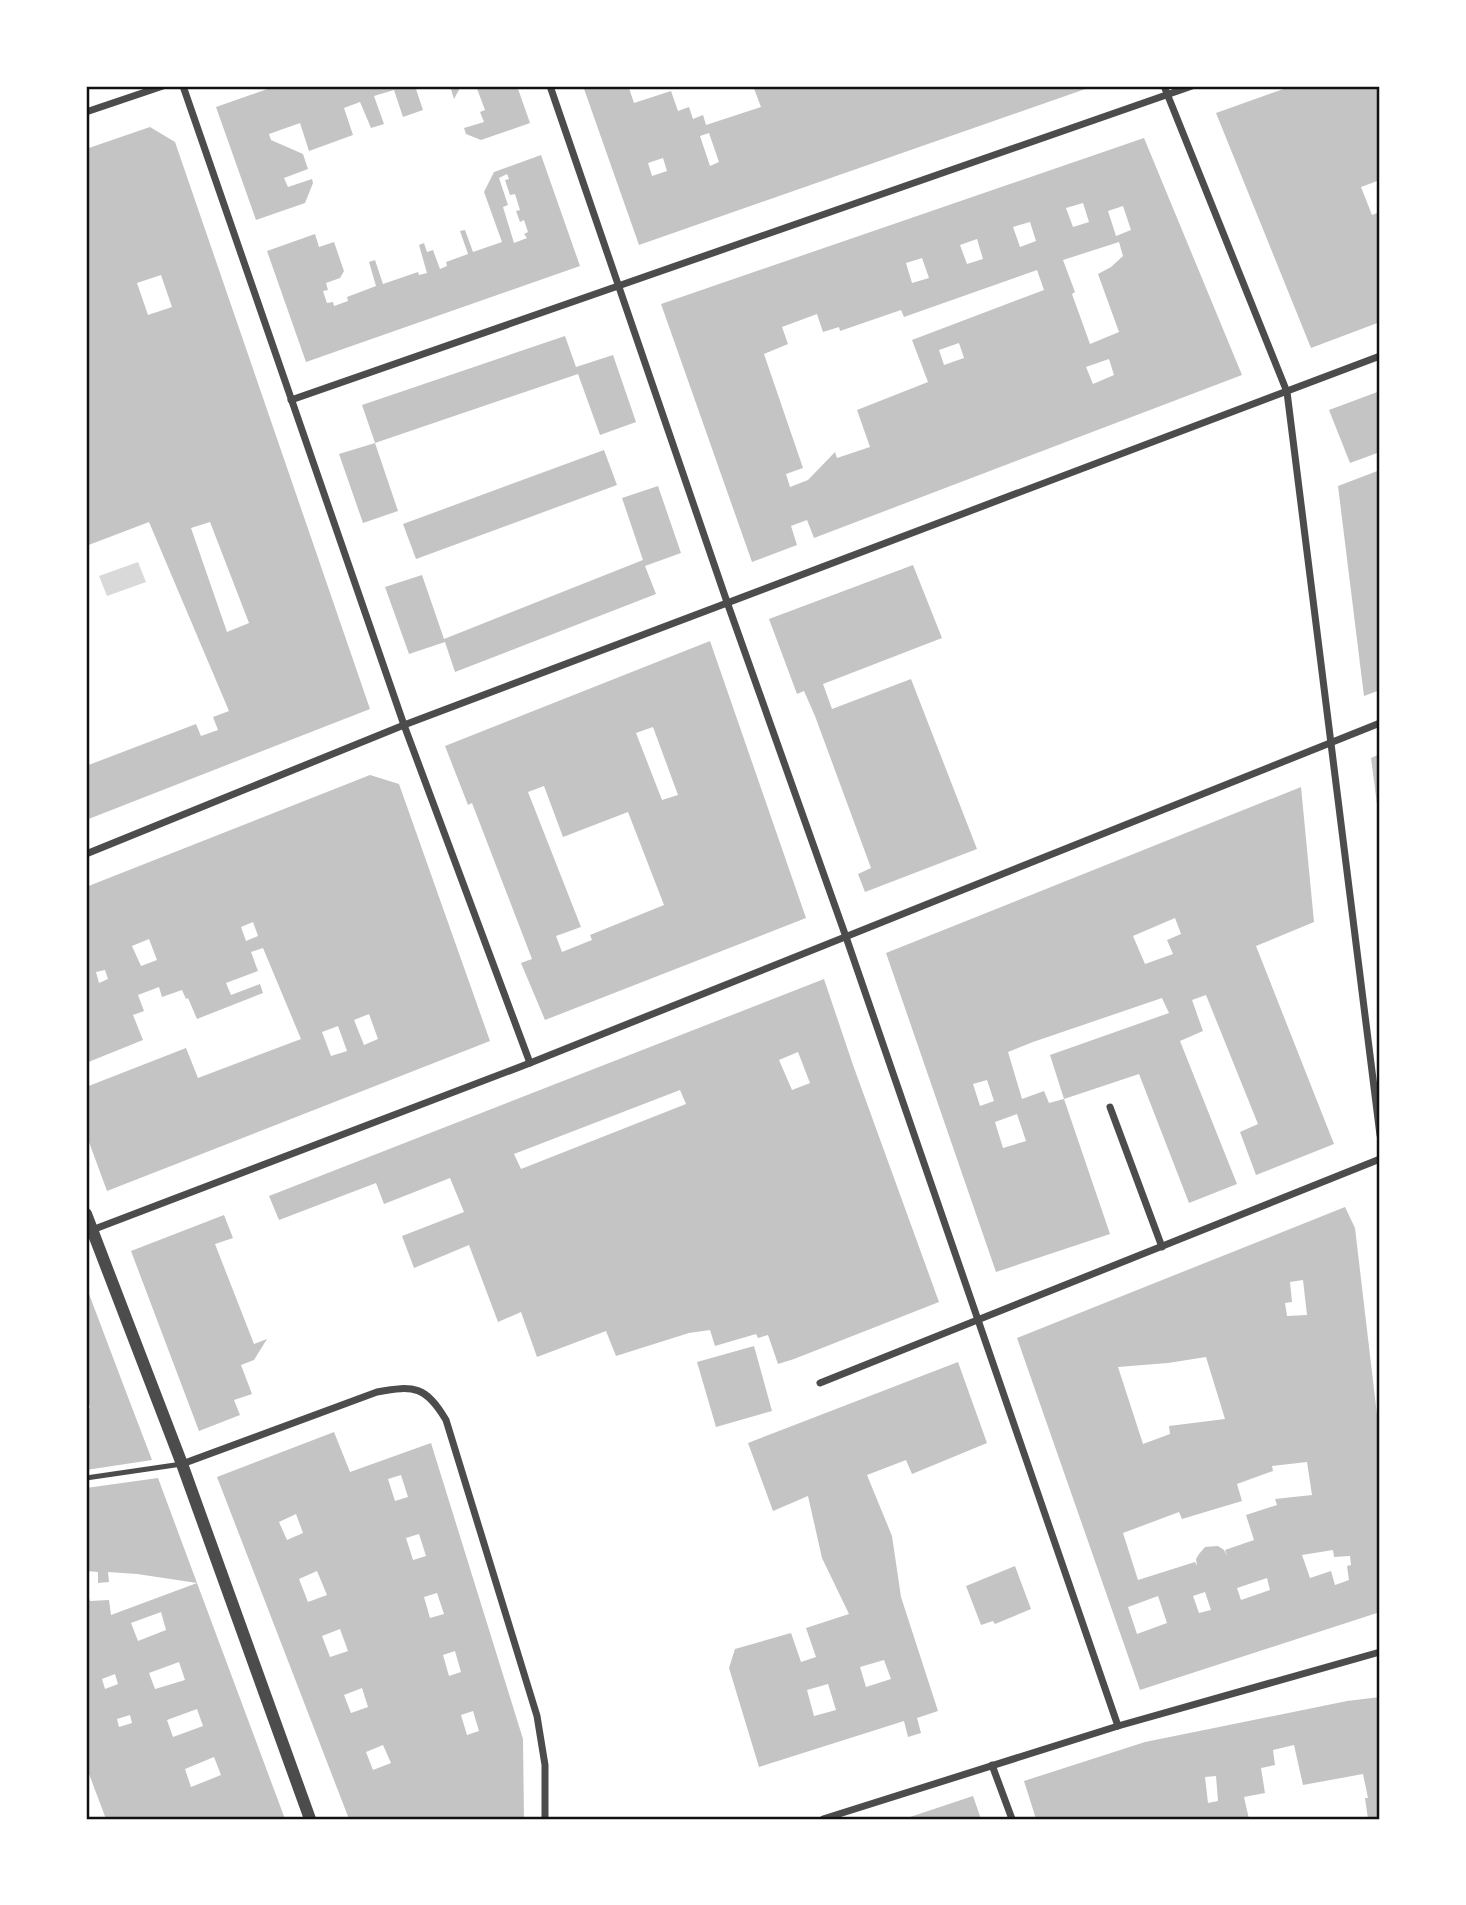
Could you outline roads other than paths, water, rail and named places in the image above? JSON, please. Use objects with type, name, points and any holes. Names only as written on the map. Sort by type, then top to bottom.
[{"type":"street","points":[[86,112],[163,86]]},
{"type":"street","points":[[183,86],[404,725],[530,1063]]},
{"type":"street","points":[[550,86],[1118,1726]]},
{"type":"street","points":[[1164,86],[1287,392],[1380,1135]]},
{"type":"street","points":[[291,400],[1192,86]]},
{"type":"street","points":[[86,854],[404,725],[1380,356]]},
{"type":"street","points":[[89,1231],[530,1063],[1380,723]]},
{"type":"street","points":[[1110,1107],[1162,1247]]},
{"type":"street","points":[[820,1383],[1380,1159]]},
{"type":"street","points":[[86,1214],[89,1231],[183,1464],[310,1819]]},
{"type":"street","points":[[183,1464],[377,1392],[409,1388],[427,1394],[437,1404],[446,1420],[537,1716],[545,1766],[545,1819]]},
{"type":"street","points":[[823,1819],[1118,1726],[1380,1652]]},
{"type":"street","points":[[992,1765],[1012,1819]]},
{"type":"lane","points":[[86,1479],[183,1464]]}]
